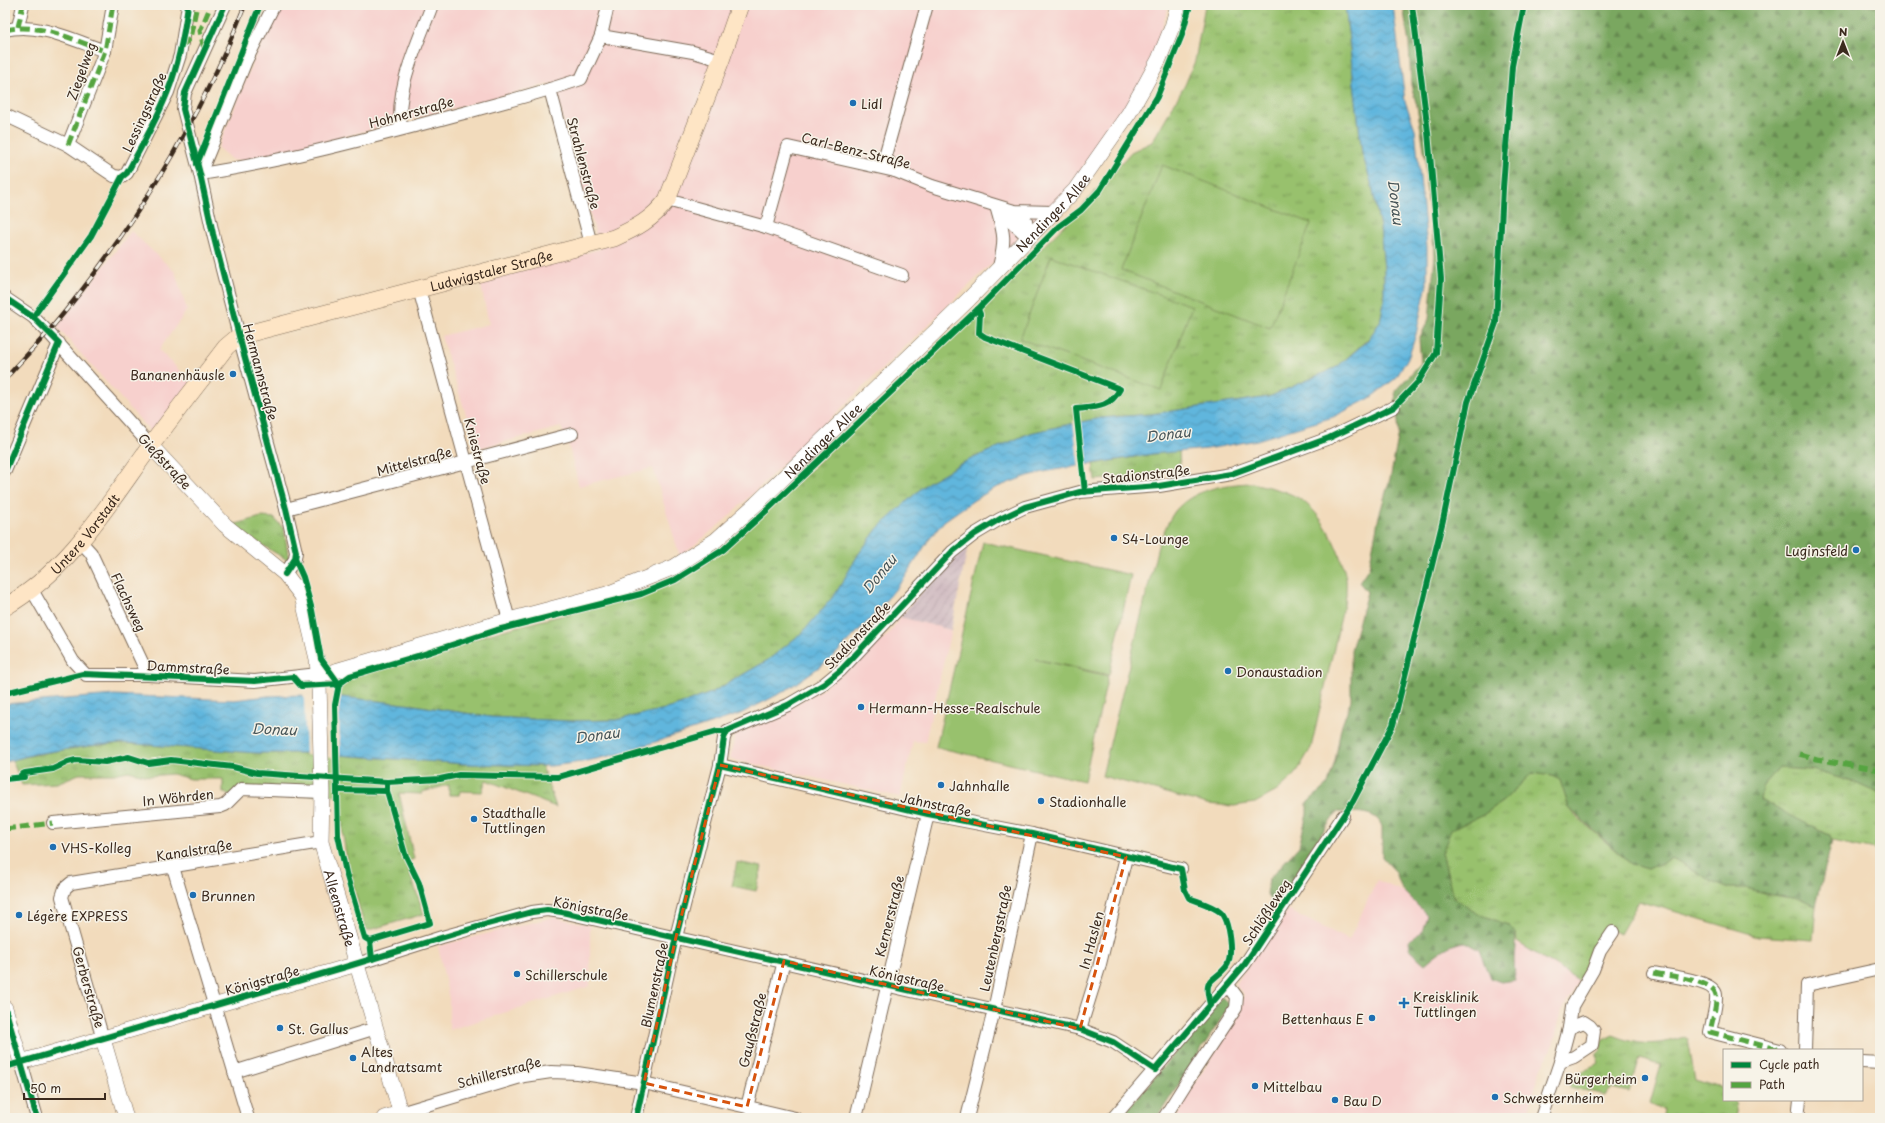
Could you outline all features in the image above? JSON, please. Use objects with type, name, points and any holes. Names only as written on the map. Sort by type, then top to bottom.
[{"type":"main road","name":"Ludwigstaler Straße","points":[[151,446],[226,346],[239,336],[614,238],[639,227],[658,213],[667,200],[721,60],[740,5]]},
{"type":"main road","name":"Untere Vorstadt","points":[[5,607],[32,590],[81,542],[151,446]]},
{"type":"street","points":[[18,27],[23,5]]},
{"type":"street","name":"Ziegelweg","points":[[68,145],[95,80],[105,51],[113,5]]},
{"type":"street","name":"Lessingstraße","points":[[68,145],[114,176],[122,177],[127,173],[168,92],[180,55],[188,5]]},
{"type":"street","name":"Hermannstraße","points":[[224,5],[185,93],[182,109],[200,174],[213,234],[239,336],[286,508],[296,552],[295,559],[285,574]]},
{"type":"street","points":[[200,174],[246,61],[274,5]]},
{"type":"street","points":[[401,129],[399,113],[405,81],[432,5]]},
{"type":"street","name":"Hohnerstraße","points":[[200,174],[246,167],[401,129],[550,89],[581,79],[600,36],[608,5]]},
{"type":"street","points":[[895,171],[885,156],[927,5]]},
{"type":"street","name":"Nendinger Allee","points":[[318,674],[332,672],[509,620],[607,594],[674,566],[716,540],[756,504],[969,299],[1075,190],[1129,113],[1159,59],[1172,27],[1178,5]]},
{"type":"street","points":[[5,30],[18,27],[36,28],[105,51]]},
{"type":"street","points":[[600,36],[693,52],[721,60]]},
{"type":"street","name":"Strahlenstraße","points":[[550,89],[591,244]]},
{"type":"street","points":[[5,114],[68,145]]},
{"type":"street","name":"Carl-Benz-Straße","points":[[766,227],[788,147],[895,171],[932,186],[1014,211],[1053,212]]},
{"type":"street","points":[[667,200],[766,227],[902,275]]},
{"type":"street","points":[[996,206],[1004,233],[999,267]]},
{"type":"street","name":"Carl-Benz-Straße","points":[[996,206],[1028,237]]},
{"type":"street","points":[[1014,211],[1026,221],[1028,237]]},
{"type":"street","name":"Kniestraße","points":[[419,289],[509,620]]},
{"type":"street","name":"Gießstraße","points":[[5,298],[33,317],[57,341],[151,446],[225,525],[285,574]]},
{"type":"street","points":[[5,471],[57,341]]},
{"type":"street","name":"Stadionstraße","points":[[720,765],[724,738],[727,731],[788,705],[824,684],[846,664],[913,591],[952,552],[974,534],[1000,519],[1025,507],[1080,492],[1159,486],[1231,474],[1329,438],[1394,407]]},
{"type":"street","name":"Mittelstraße","points":[[286,508],[572,434]]},
{"type":"street","name":"Flachsweg","points":[[81,542],[91,553],[148,675]]},
{"type":"street","points":[[285,574],[302,596],[315,652],[318,674]]},
{"type":"street","name":"Dammstraße","points":[[32,590],[73,661],[83,674],[86,675],[148,675],[254,681],[318,674]]},
{"type":"street","name":"Alleenstraße","points":[[318,674],[320,694],[322,842],[401,1115]]},
{"type":"street","name":"Jahnstraße","points":[[720,765],[928,814],[1032,834],[1181,869]]},
{"type":"street","name":"Blumenstraße","points":[[636,1118],[676,937],[720,765]]},
{"type":"street","name":"In Wöhrden","points":[[53,823],[220,807],[225,805],[241,789],[322,792]]},
{"type":"street","name":"Kernerstraße","points":[[856,1118],[886,985],[928,814]]},
{"type":"street","name":"Schlößleweg","points":[[1113,1118],[1245,964],[1343,816]]},
{"type":"street","name":"Leutenbergstraße","points":[[967,1118],[994,1010],[1032,834]]},
{"type":"street","name":"Kanalstraße","points":[[70,882],[173,867],[322,842]]},
{"type":"street","name":"In Haslen","points":[[1080,1029],[1099,968],[1126,857]]},
{"type":"street","points":[[173,867],[248,1118]]},
{"type":"street","name":"Gerberstraße","points":[[70,882],[65,888],[62,897],[126,1118]]},
{"type":"street","name":"Königstraße","points":[[21,1062],[104,1039],[214,1004],[357,964],[487,924],[532,912],[547,910],[562,912],[784,961],[1080,1029],[1113,1042],[1155,1070]]},
{"type":"street","points":[[1541,1118],[1570,1028],[1572,1006],[1593,970],[1600,951],[1613,932]]},
{"type":"street","name":"Gaußstraße","points":[[747,1106],[784,961]]},
{"type":"street","points":[[1805,1049],[1807,985],[1880,970]]},
{"type":"street","points":[[1654,974],[1706,984],[1714,988],[1716,995],[1710,1032],[1776,1049]]},
{"type":"street","points":[[1164,1118],[1236,1008],[1237,997],[1228,985]]},
{"type":"street","points":[[5,1008],[37,1118]]},
{"type":"street","points":[[1560,1062],[1574,1057],[1592,1045],[1594,1031],[1590,1026],[1584,1022],[1570,1028]]},
{"type":"street","points":[[234,1072],[376,1028]]},
{"type":"street","points":[[1863,1062],[1880,1063]]},
{"type":"street","name":"Schillerstraße","points":[[401,1115],[524,1076],[551,1072],[577,1073],[644,1083],[795,1118]]},
{"type":"street","points":[[1798,1118],[1800,1101]]},
{"type":"street","points":[[384,1118],[401,1115]]},
{"type":"highlighted area","points":[[720,765],[1126,857],[1080,1029],[784,961],[747,1107],[644,1083],[676,937]]},
{"type":"shaded area","points":[[282,5],[1169,5],[1146,78],[1064,194],[725,520],[680,557],[653,468],[579,486],[568,443],[561,427],[477,449],[441,336],[489,324],[480,281],[600,249],[553,83],[248,161],[232,160],[218,148],[255,57]]},
{"type":"shaded area","points":[[131,231],[175,272],[187,310],[159,350],[192,383],[151,432],[57,327]]},
{"type":"shaded area","points":[[968,546],[951,630],[900,617],[941,569]]},
{"type":"shaded area","name":"Hermann-Hesse-Realschule","points":[[900,617],[951,630],[925,742],[913,741],[900,797],[730,759],[736,733],[758,725],[821,690],[889,634]]},
{"type":"shaded area","name":"Kreisklinik Tuttlingen","points":[[1377,880],[1526,948],[1580,981],[1562,1010],[1554,1042],[1541,1070],[1525,1118],[1178,1118],[1186,1097],[1236,1020],[1244,995],[1235,984],[1288,910],[1349,940]]},
{"type":"shaded area","name":"Schillerschule","points":[[554,917],[590,925],[590,986],[449,1030],[449,999],[438,946]]},
{"type":"green space","points":[[1205,5],[1345,5],[1362,153],[1372,186],[1380,227],[1384,268],[1384,302],[1380,323],[1369,338],[1337,367],[1269,397],[1151,414],[1101,418],[1030,433],[960,464],[927,483],[878,528],[858,555],[836,593],[803,632],[768,660],[711,693],[674,707],[616,720],[568,721],[491,717],[413,705],[333,696],[351,677],[500,631],[642,595],[676,581],[723,551],[803,477],[1059,231],[1131,152],[1152,142],[1185,85],[1195,61]]},
{"type":"green space","points":[[1403,5],[1880,5],[1880,794],[1853,782],[1812,770],[1779,768],[1762,787],[1760,800],[1829,835],[1832,841],[1816,905],[1801,899],[1773,895],[1746,888],[1727,888],[1712,882],[1696,871],[1672,858],[1648,869],[1631,864],[1569,808],[1560,780],[1552,776],[1532,773],[1503,801],[1483,815],[1451,830],[1442,853],[1453,897],[1476,913],[1508,925],[1516,933],[1514,959],[1515,980],[1501,982],[1490,978],[1479,950],[1465,942],[1448,947],[1425,964],[1410,951],[1409,940],[1422,932],[1427,915],[1402,890],[1396,872],[1382,857],[1382,827],[1375,817],[1370,815],[1357,812],[1337,812],[1309,852],[1303,867],[1292,879],[1283,896],[1272,904],[1267,894],[1269,879],[1299,846],[1307,814],[1307,803],[1328,784],[1335,761],[1341,728],[1351,700],[1351,650],[1367,592],[1359,582],[1369,567],[1379,516],[1391,475],[1399,432],[1395,391],[1421,363],[1419,339],[1429,319],[1435,255],[1426,185],[1426,161],[1417,106],[1411,85],[1409,44]]},
{"type":"green space","points":[[1162,165],[1311,223],[1270,328],[1121,270]]},
{"type":"green space","points":[[1051,256],[1192,306],[1161,390],[1020,339]]},
{"type":"green space","points":[[1179,451],[1180,467],[1141,476],[1095,480],[1093,464]]},
{"type":"green space","name":"Donaustadion","points":[[1252,483],[1293,495],[1311,508],[1330,535],[1343,565],[1346,576],[1346,595],[1311,748],[1295,775],[1277,791],[1255,803],[1234,806],[1207,804],[1102,776],[1159,542],[1168,522],[1175,511],[1191,497],[1220,486]]},
{"type":"green space","points":[[261,517],[274,518],[284,529],[289,561],[249,537],[233,525]]},
{"type":"green space","points":[[983,542],[1131,575],[1109,675],[1035,659],[1108,676],[1084,781],[936,747]]},
{"type":"green space","points":[[122,743],[257,753],[309,753],[466,764],[542,766],[556,807],[486,780],[482,792],[460,791],[459,795],[449,795],[449,785],[422,792],[422,794],[399,793],[414,859],[406,862],[424,914],[366,931],[348,865],[340,796],[307,794],[242,794],[236,800],[223,792],[223,779],[191,779],[172,774],[149,776],[128,771],[114,774],[79,774],[57,783],[22,785],[12,760],[67,749]]},
{"type":"green space","points":[[1779,768],[1812,770],[1853,782],[1880,794],[1880,851],[1832,841],[1829,835],[1760,801],[1762,787]]},
{"type":"green space","points":[[1532,773],[1552,776],[1560,780],[1569,808],[1577,817],[1631,864],[1648,869],[1672,858],[1696,871],[1712,882],[1727,888],[1746,888],[1773,895],[1801,899],[1816,905],[1813,940],[1758,936],[1639,901],[1620,934],[1608,929],[1580,981],[1517,942],[1516,933],[1508,925],[1476,913],[1453,897],[1442,853],[1450,830],[1483,815],[1503,801]]},
{"type":"green space","points":[[737,862],[762,867],[756,891],[732,886]]},
{"type":"green space","points":[[1222,997],[1230,1005],[1157,1118],[1120,1118]]},
{"type":"green space","points":[[1613,1035],[1623,1039],[1648,1044],[1665,1042],[1684,1037],[1688,1039],[1695,1080],[1723,1089],[1723,1101],[1735,1101],[1737,1118],[1671,1118],[1663,1116],[1664,1110],[1650,1103],[1661,1064],[1639,1058],[1629,1092],[1613,1088],[1607,1091],[1605,1095],[1570,1087],[1573,1078],[1576,1075],[1599,1063],[1596,1055],[1601,1050],[1603,1040]]},
{"type":"water","name":"Donau","points":[[1345,5],[1393,5],[1405,101],[1415,129],[1427,247],[1427,284],[1416,334],[1409,356],[1396,378],[1370,398],[1333,417],[1257,440],[1207,449],[1152,454],[1048,471],[1024,477],[995,488],[974,500],[944,521],[928,541],[904,579],[871,618],[832,658],[785,691],[740,714],[619,754],[582,762],[551,766],[466,764],[309,753],[257,753],[122,743],[96,745],[35,754],[5,762],[5,704],[114,695],[234,700],[268,696],[333,696],[413,705],[491,717],[568,721],[616,720],[674,707],[711,693],[768,660],[803,632],[836,593],[858,555],[878,528],[927,483],[960,464],[1030,433],[1101,418],[1151,414],[1269,397],[1337,367],[1368,340],[1380,322],[1384,302],[1384,268],[1380,227],[1372,186],[1362,153]]},
{"type":"pier","points":[[1079,420],[1085,467],[1079,468],[1073,421]]},
{"type":"pier","points":[[303,694],[341,695],[339,705],[340,758],[306,755]]},
{"type":"railway","points":[[5,379],[48,332],[78,296],[134,218],[184,134],[227,48],[245,5]]},
{"type":"marked path","points":[[18,27],[23,5]]},
{"type":"marked path","points":[[68,145],[105,51],[113,5]]},
{"type":"marked path","points":[[182,46],[190,38],[197,5]]},
{"type":"marked path","points":[[204,49],[200,31],[211,5]]},
{"type":"marked path","points":[[5,30],[18,28],[43,30],[68,37],[105,51]]},
{"type":"marked path","points":[[1799,754],[1817,759],[1880,770]]},
{"type":"marked path","points":[[5,829],[53,823]]},
{"type":"marked path","points":[[1654,973],[1699,982],[1714,990],[1716,995],[1716,1003],[1710,1032],[1776,1049]]},
{"type":"cycle path","points":[[33,317],[91,236],[122,177],[127,173],[154,123],[164,102],[175,70],[183,38],[188,5]]},
{"type":"cycle path","points":[[225,5],[185,93],[183,109],[239,336],[286,509],[296,552],[295,559],[285,574]]},
{"type":"cycle path","points":[[197,164],[260,5]]},
{"type":"cycle path","points":[[5,693],[83,674],[255,681],[293,677],[301,686],[339,684],[350,676],[418,656],[497,630],[641,594],[675,580],[723,550],[766,511],[978,309],[1058,227],[1081,210],[1100,190],[1157,97],[1182,35],[1190,5]]},
{"type":"cycle path","points":[[5,779],[24,777],[21,775],[25,773],[53,769],[76,760],[105,762],[129,757],[148,763],[171,760],[233,767],[257,773],[387,782],[440,779],[459,775],[558,777],[718,731],[727,731],[788,705],[824,684],[841,670],[952,552],[975,534],[1000,519],[1025,507],[1080,492],[1159,486],[1231,474],[1329,438],[1394,407],[1418,382],[1436,353],[1441,279],[1428,132],[1412,5]]},
{"type":"cycle path","points":[[5,1067],[487,924],[532,912],[547,910],[562,912],[1080,1029],[1113,1042],[1155,1070],[1245,964],[1353,801],[1393,725],[1443,520],[1468,402],[1496,323],[1503,188],[1512,66],[1524,5]]},
{"type":"cycle path","points":[[5,298],[33,317],[59,343],[5,471]]},
{"type":"cycle path","points":[[978,309],[980,314],[979,333],[985,337],[1120,389],[1112,400],[1107,403],[1096,407],[1076,409],[1085,492]]},
{"type":"cycle path","points":[[295,559],[303,577],[312,610],[321,659],[339,684],[335,705],[338,835],[346,873],[365,938],[370,941],[372,959]]},
{"type":"cycle path","points":[[636,1118],[676,937],[720,765],[724,738],[727,731]]},
{"type":"cycle path","points":[[720,765],[928,814],[1032,834],[1181,869],[1185,890],[1189,898],[1220,912],[1226,922],[1228,930],[1230,955],[1226,967],[1208,985],[1210,1004]]},
{"type":"cycle path","points":[[370,941],[430,923],[419,883],[405,854],[387,791],[387,782]]},
{"type":"cycle path","points":[[337,790],[387,791]]},
{"type":"cycle path","points":[[5,1008],[37,1118]]},
{"type":"place","name":"Lidl","points":[[853,103]]},
{"type":"place","name":"Bananenhäusle","points":[[233,374]]},
{"type":"place","name":"S4-Lounge","points":[[1114,538]]},
{"type":"place","name":"Luginsfeld","points":[[1856,550]]},
{"type":"place","name":"Donaustadion","points":[[1228,671]]},
{"type":"place","name":"Hermann-Hesse-Realschule","points":[[861,707]]},
{"type":"place","name":"Jahnhalle","points":[[941,785]]},
{"type":"place","name":"Stadionhalle","points":[[1041,801]]},
{"type":"place","name":"Stadthalle Tuttlingen","points":[[474,819]]},
{"type":"place","name":"VHS-Kolleg","points":[[53,847]]},
{"type":"place","name":"Brunnen","points":[[193,895]]},
{"type":"place","name":"Légère EXPRESS","points":[[19,915]]},
{"type":"place","name":"Schillerschule","points":[[517,974]]},
{"type":"place","name":"Kreisklinik Tuttlingen","points":[[1404,1003]]},
{"type":"place","name":"Bettenhaus E","points":[[1372,1018]]},
{"type":"place","name":"St. Gallus","points":[[280,1028]]},
{"type":"place","name":"Altes Landratsamt","points":[[353,1058]]},
{"type":"place","name":"Bürgerheim","points":[[1645,1078]]},
{"type":"place","name":"Mittelbau","points":[[1255,1086]]},
{"type":"place","name":"Schwesternheim","points":[[1495,1097]]},
{"type":"place","name":"Bau D","points":[[1335,1100]]}]
